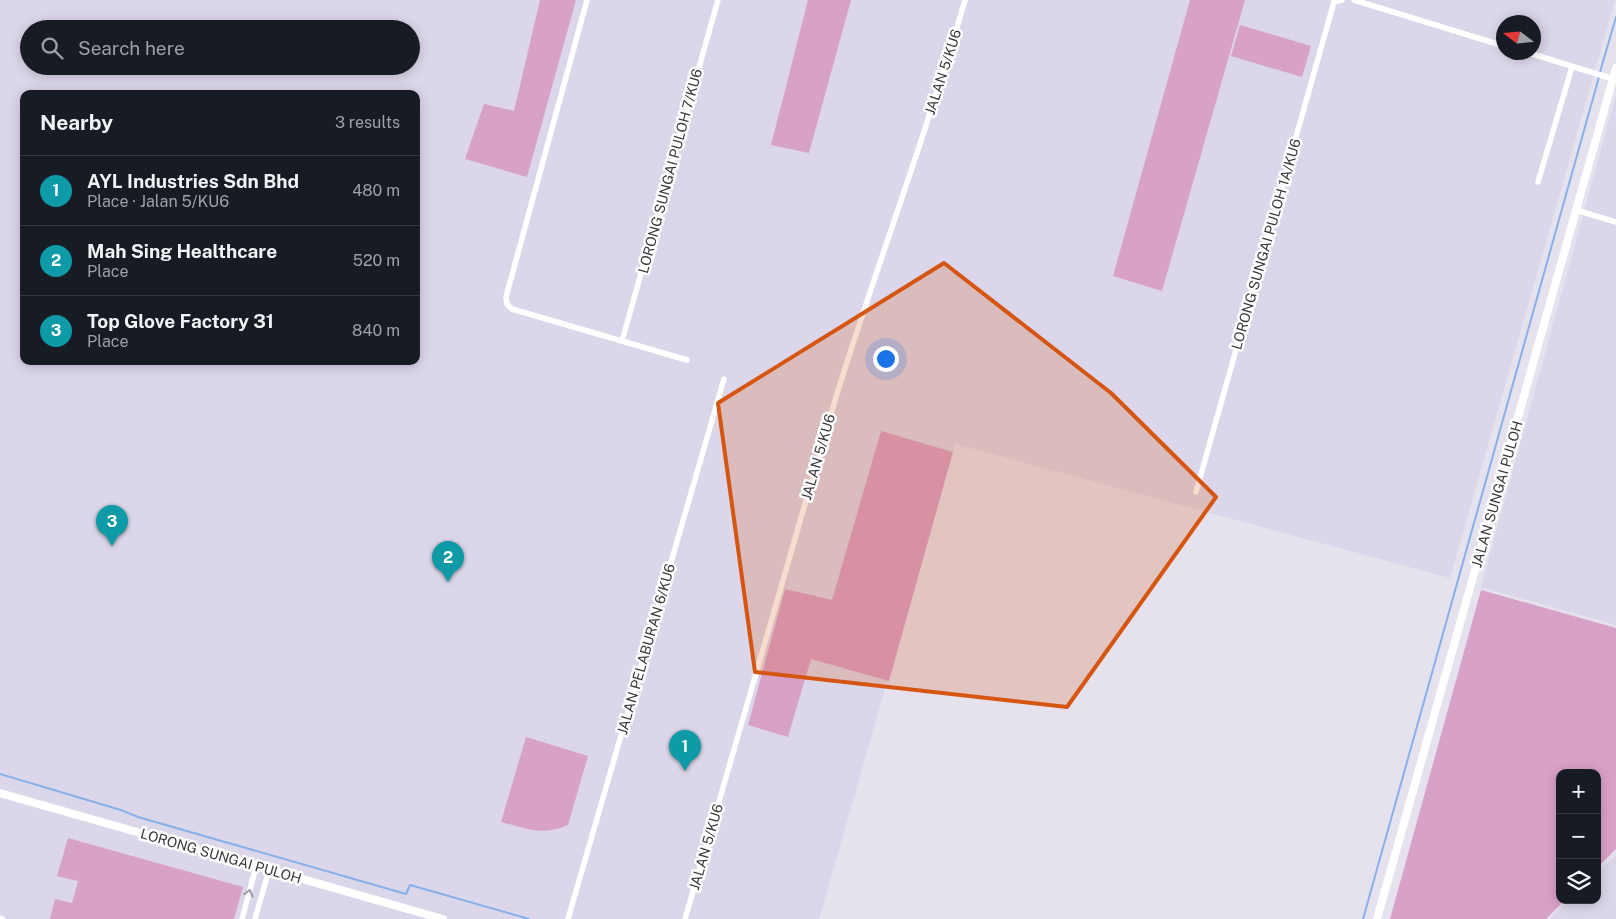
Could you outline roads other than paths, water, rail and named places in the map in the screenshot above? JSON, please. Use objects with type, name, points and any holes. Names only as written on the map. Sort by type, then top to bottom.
[{"type":"street","points":[[587,0],[506,297],[507,304],[512,309],[687,360]]},
{"type":"street","name":"LORONG SUNGAI PULOH 7/KU6","points":[[622,341],[718,0]]},
{"type":"street","name":"JALAN 5/KU6","points":[[685,919],[830,418],[860,320],[905,190],[965,0]]},
{"type":"street","name":"LORONG SUNGAI PULOH 1A/KU6","points":[[1196,492],[1334,2],[1342,0]]},
{"type":"street","points":[[1354,0],[1496,44]]},
{"type":"street","points":[[1541,57],[1609,78]]},
{"type":"street","points":[[1538,182],[1572,67]]},
{"type":"street","name":"JALAN SUNGAI PULOH","points":[[1377,919],[1576,210],[1609,78],[1616,68]]},
{"type":"street","points":[[1576,210],[1616,222]]},
{"type":"street","name":"JALAN PELABURAN 6/KU6","points":[[568,919],[724,379]]},
{"type":"street","name":"LORONG SUNGAI PULOH","points":[[0,794],[443,919]]},
{"type":"street","points":[[242,919],[256,866]]},
{"type":"street","points":[[255,919],[269,870]]},
{"type":"waterway","points":[[1600,72],[1616,17]]},
{"type":"waterway","points":[[1363,919],[1599,77]]},
{"type":"waterway","points":[[0,774],[121,810],[138,817],[406,894],[410,885],[529,919]]},
{"type":"place","name":"Top Glove Factory 31","points":[[112,546]]},
{"type":"place","name":"Mah Sing Healthcare","points":[[448,582]]},
{"type":"place","name":"AYL Industries Sdn Bhd","points":[[685,771]]}]
